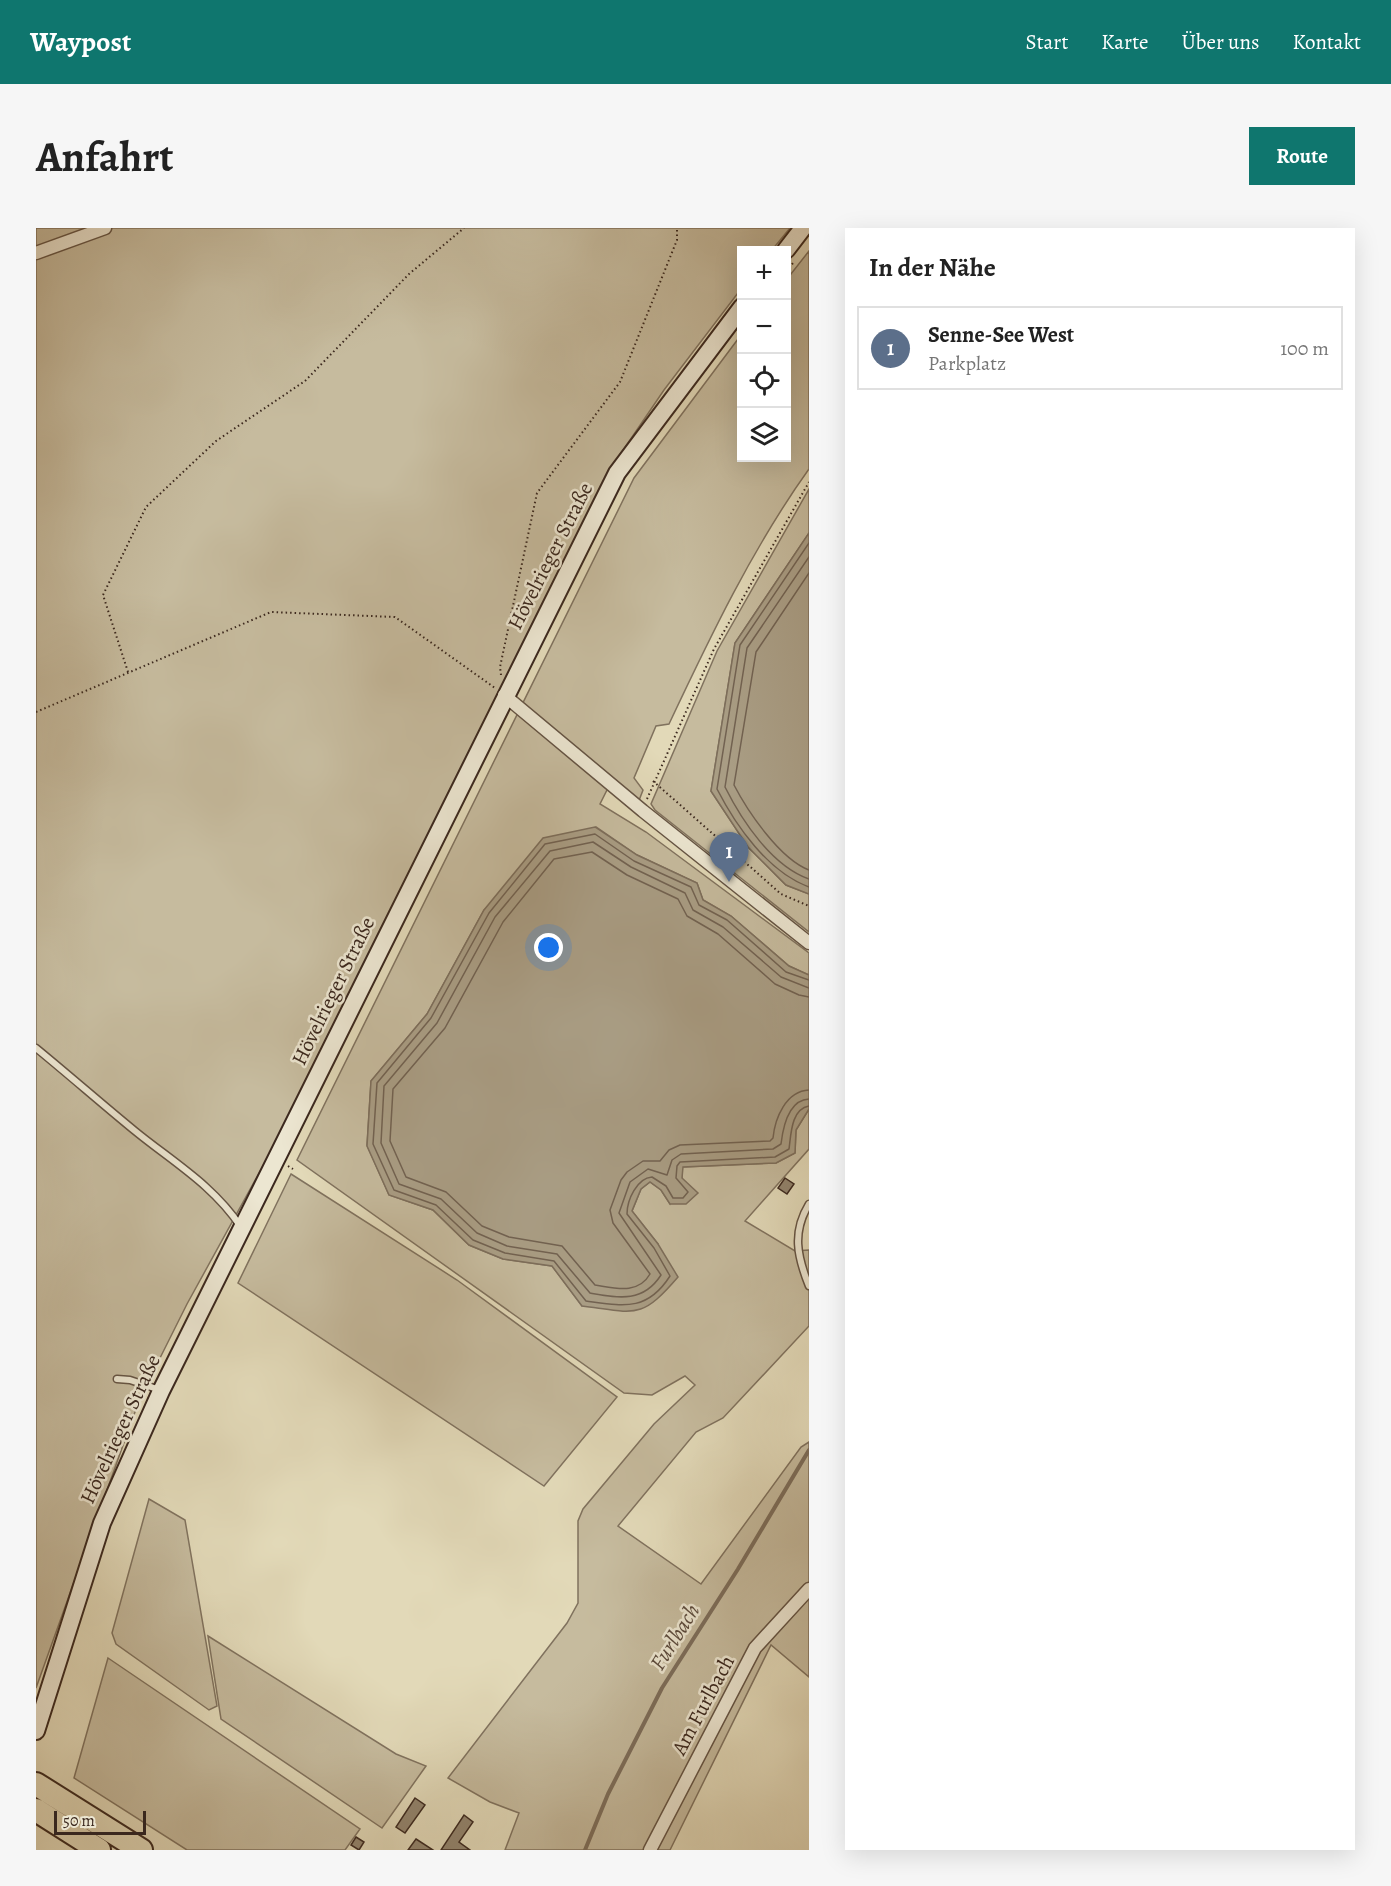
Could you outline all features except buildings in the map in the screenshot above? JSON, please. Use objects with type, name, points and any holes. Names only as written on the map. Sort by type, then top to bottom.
[{"type":"highway","points":[[36,1784],[141,1850]]},
{"type":"highway","points":[[36,1810],[99,1850]]},
{"type":"main road","points":[[789,246],[803,228]]},
{"type":"main road","name":"Hövelrieger Straße","points":[[36,1731],[102,1523],[160,1391],[504,695],[617,473],[737,312]]},
{"type":"street","points":[[36,253],[105,228]]},
{"type":"street","points":[[504,695],[643,812],[809,943]]},
{"type":"street","name":"Am Furlbach","points":[[650,1850],[755,1648],[809,1589]]},
{"type":"lane","points":[[36,1048],[136,1132],[208,1186],[227,1205],[242,1227]]},
{"type":"lane","points":[[809,1204],[799,1220],[798,1232],[809,1286]]},
{"type":"lane","points":[[117,1379],[130,1380],[160,1391]]},
{"type":"path","points":[[128,672],[103,595],[146,507],[216,441],[305,381],[409,274],[464,228]]},
{"type":"path","points":[[504,695],[500,667],[537,493],[620,382],[677,240],[677,228]]},
{"type":"path","points":[[643,812],[653,781],[714,649],[809,482]]},
{"type":"path","points":[[36,712],[271,612],[395,617],[504,695]]},
{"type":"path","points":[[653,781],[781,894],[809,906]]},
{"type":"shaded area","points":[[36,228],[790,228],[775,246],[737,246],[737,294],[664,390],[611,468],[269,1155],[187,1304],[140,1398],[36,1688]]},
{"type":"shaded area","points":[[809,251],[809,469],[751,561],[669,724],[656,726],[634,778],[643,790],[638,803],[612,780],[600,804],[646,832],[809,953],[809,975],[789,966],[731,916],[703,900],[697,883],[637,855],[596,827],[484,910],[427,1014],[371,1081],[367,1145],[389,1195],[433,1210],[469,1245],[503,1259],[552,1266],[582,1306],[658,1244],[632,1211],[641,1189],[650,1182],[661,1190],[670,1204],[682,1178],[682,1167],[776,1163],[795,1153],[796,1130],[809,1109],[809,1149],[745,1221],[795,1251],[809,1250],[809,1326],[723,1418],[696,1432],[618,1526],[701,1584],[801,1447],[809,1442],[809,1677],[771,1645],[670,1850],[505,1850],[519,1813],[490,1802],[448,1778],[567,1623],[578,1603],[578,1521],[583,1509],[654,1424],[695,1385],[685,1376],[652,1395],[624,1393],[297,1160],[634,478],[737,340],[737,462],[791,462],[791,274]]},
{"type":"shaded area","points":[[809,489],[809,533],[735,643],[711,791],[748,847],[786,885],[809,894],[809,932],[655,810],[651,804],[717,651]]},
{"type":"shaded area","points":[[291,1174],[457,1280],[617,1397],[544,1486],[238,1283]]},
{"type":"shaded area","points":[[149,1499],[185,1520],[217,1706],[209,1710],[116,1644],[112,1633]]},
{"type":"shaded area","points":[[208,1636],[396,1754],[426,1766],[382,1828],[221,1719]]},
{"type":"shaded area","points":[[108,1658],[360,1829],[345,1850],[187,1850],[74,1778]]},
{"type":"water","points":[[809,533],[809,894],[786,885],[748,847],[711,791],[735,643]]},
{"type":"water","points":[[595,827],[637,855],[697,883],[703,900],[731,916],[789,966],[809,975],[809,1109],[796,1130],[795,1153],[776,1163],[683,1167],[682,1178],[698,1193],[686,1204],[670,1204],[661,1190],[650,1182],[641,1189],[632,1211],[658,1244],[678,1277],[646,1307],[626,1311],[582,1306],[552,1266],[503,1259],[469,1245],[433,1210],[389,1195],[367,1146],[371,1081],[427,1014],[484,910],[543,838]]},
{"type":"waterway","name":"Furlbach","points":[[585,1850],[608,1794],[662,1688],[738,1569],[809,1450]]},
{"type":"place","name":"Senne-See West","points":[[729,882]]}]
